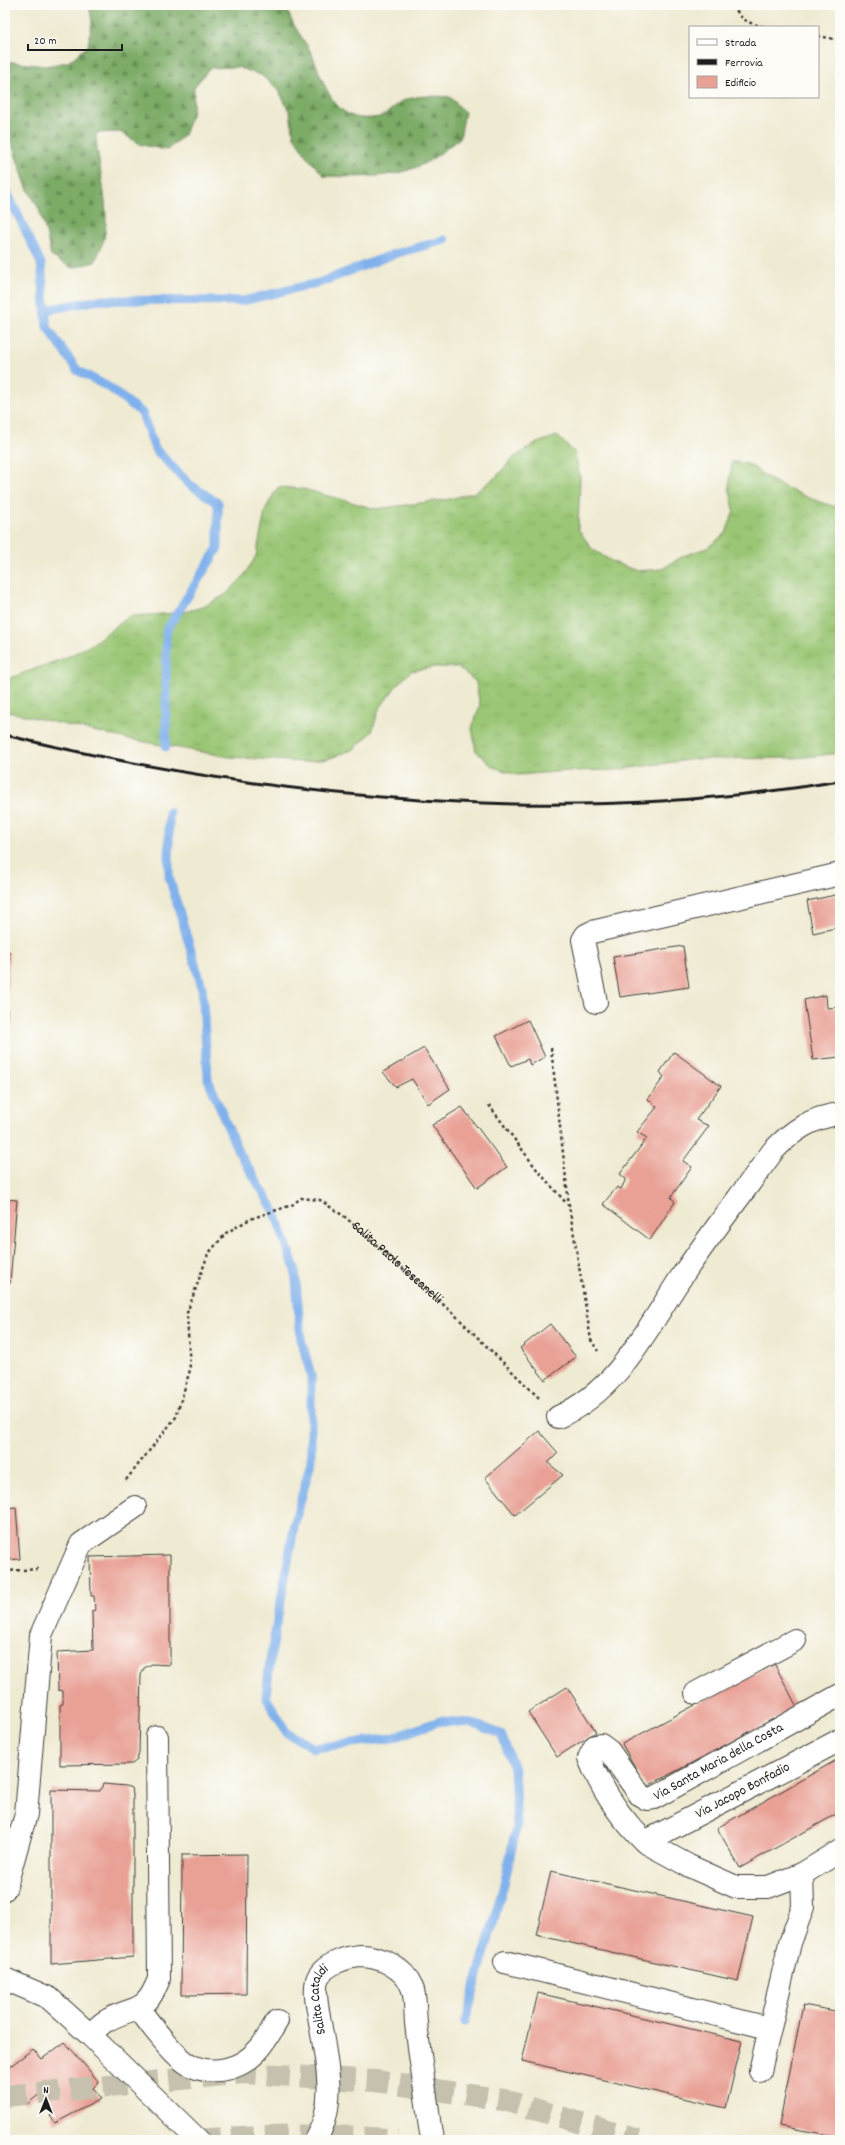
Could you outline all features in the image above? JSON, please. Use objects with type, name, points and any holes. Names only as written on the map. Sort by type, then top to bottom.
[{"type":"street","points":[[596,1002],[583,940],[586,935],[592,932],[840,874]]},
{"type":"street","points":[[558,1417],[584,1403],[614,1377],[650,1326],[682,1276],[773,1151],[788,1136],[804,1125],[834,1115]]},
{"type":"street","points":[[5,1889],[26,1814],[41,1635],[81,1544],[135,1507]]},
{"type":"street","points":[[696,1693],[795,1640]]},
{"type":"street","name":"Via Santa Maria della Costa","points":[[645,1842],[627,1825],[610,1800],[594,1772],[589,1758],[595,1746],[601,1745],[609,1751],[640,1795],[647,1799],[654,1798],[840,1695]]},
{"type":"street","points":[[90,2035],[105,2021],[139,2009],[152,1997],[159,1979],[157,1737]]},
{"type":"street","name":"Via Jacopo Bonfadio","points":[[645,1842],[840,1740]]},
{"type":"street","points":[[645,1842],[689,1866],[736,1887],[768,1887],[802,1874],[840,1851]]},
{"type":"street","points":[[760,2071],[790,1943],[803,1907],[802,1874]]},
{"type":"street","name":"Salita Cataldi","points":[[315,2140],[324,2121],[329,2085],[316,1998],[317,1979],[325,1970],[335,1963],[346,1958],[361,1956],[375,1958],[398,1969],[412,1988],[420,2061],[433,2140]]},
{"type":"street","points":[[505,1962],[769,2028]]},
{"type":"street","points":[[5,1979],[49,1998],[90,2035],[198,2140]]},
{"type":"street","points":[[139,2009],[178,2057],[199,2071],[217,2071],[239,2065],[259,2049],[277,2021]]},
{"type":"path","points":[[734,5],[738,15],[749,24],[760,26]]},
{"type":"path","points":[[819,36],[840,40]]},
{"type":"path","points":[[551,1048],[569,1205],[591,1340],[614,1377]]},
{"type":"path","points":[[489,1105],[538,1170],[569,1205]]},
{"type":"path","name":"Salita Paolo Toscanelli","points":[[125,1481],[176,1417],[190,1370],[187,1313],[208,1254],[226,1233],[250,1219],[292,1204],[301,1198],[320,1200],[345,1216],[455,1315],[558,1417]]},
{"type":"path","points":[[5,1571],[40,1569],[46,1566]]},
{"type":"green space","points":[[89,5],[286,5],[291,19],[311,52],[323,82],[335,103],[343,111],[352,116],[364,118],[379,117],[387,113],[399,103],[411,98],[424,96],[450,97],[465,112],[460,138],[430,160],[408,170],[373,176],[324,176],[308,158],[294,137],[290,113],[279,91],[261,75],[237,67],[210,68],[194,87],[193,111],[184,135],[167,150],[142,145],[120,132],[96,133],[105,200],[106,227],[104,239],[95,262],[72,268],[51,256],[39,209],[27,188],[11,142],[5,135],[5,61],[45,66],[68,62],[88,46],[92,22]]},
{"type":"green space","points":[[557,436],[575,453],[580,477],[578,529],[592,549],[613,562],[637,571],[662,569],[683,556],[707,548],[726,533],[734,510],[729,486],[732,462],[745,463],[752,466],[774,482],[792,491],[825,504],[840,507],[840,753],[797,758],[696,759],[615,770],[566,771],[517,775],[493,767],[476,751],[472,728],[480,706],[476,682],[458,667],[433,667],[411,671],[394,689],[379,709],[372,732],[354,749],[328,759],[303,762],[230,757],[128,739],[5,711],[5,680],[67,657],[89,646],[130,616],[180,613],[203,607],[225,595],[244,576],[256,556],[266,508],[278,487],[303,489],[376,509],[450,499],[476,492],[497,476],[513,458],[534,444]]},
{"type":"building","points":[[840,894],[840,927],[813,933],[807,901]]},
{"type":"building","points":[[683,946],[689,987],[620,997],[613,957]]},
{"type":"building","points":[[5,952],[9,952],[6,1047],[5,1046]]},
{"type":"building","points":[[826,995],[827,1008],[840,1007],[840,1057],[813,1060],[804,1000]]},
{"type":"building","points":[[528,1020],[545,1057],[530,1065],[528,1059],[511,1066],[496,1036]]},
{"type":"building","points":[[424,1048],[450,1089],[428,1104],[412,1079],[396,1087],[383,1072]]},
{"type":"building","points":[[674,1052],[721,1086],[696,1120],[709,1126],[683,1161],[692,1167],[671,1197],[675,1202],[650,1240],[603,1204],[617,1187],[621,1189],[626,1179],[620,1174],[647,1138],[637,1132],[657,1107],[648,1099],[664,1077],[660,1072]]},
{"type":"building","points":[[462,1107],[507,1167],[477,1188],[432,1125]]},
{"type":"building","points":[[5,1199],[17,1200],[10,1283],[5,1283]]},
{"type":"building","points":[[550,1324],[576,1357],[545,1380],[520,1348]]},
{"type":"building","points":[[539,1431],[558,1453],[548,1463],[563,1475],[515,1515],[485,1478]]},
{"type":"building","points":[[16,1507],[20,1559],[5,1560],[5,1508]]},
{"type":"building","points":[[170,1555],[170,1665],[152,1664],[144,1668],[141,1675],[139,1752],[137,1760],[132,1764],[60,1765],[60,1705],[63,1704],[63,1691],[58,1690],[57,1652],[93,1650],[92,1611],[95,1610],[94,1596],[91,1596],[90,1557]]},
{"type":"building","points":[[774,1663],[797,1707],[646,1787],[622,1744]]},
{"type":"building","points":[[567,1687],[596,1732],[557,1757],[528,1712]]},
{"type":"building","points":[[840,1758],[840,1812],[740,1868],[717,1828]]},
{"type":"building","points":[[103,1784],[126,1786],[131,1788],[133,1794],[133,1957],[51,1964],[51,1790],[100,1791]]},
{"type":"building","points":[[247,1854],[246,1994],[181,1995],[182,1855]]},
{"type":"building","points":[[551,1871],[753,1917],[738,1981],[536,1935]]},
{"type":"building","points":[[538,1993],[742,2041],[726,2108],[522,2061]]},
{"type":"building","points":[[803,2005],[840,2012],[840,2137],[779,2126]]},
{"type":"building","points":[[65,2042],[99,2082],[93,2088],[101,2099],[55,2123],[50,2116],[55,2113],[41,2093],[26,2105],[5,2081],[5,2070],[33,2049],[42,2059]]},
{"type":"waterway","points":[[5,188],[41,263],[47,327],[77,370],[110,388],[142,413],[155,449],[189,484],[218,503],[218,548],[166,631],[166,747]]},
{"type":"waterway","points":[[46,310],[99,300],[243,301],[321,282],[394,254],[445,240]]},
{"type":"waterway","points":[[169,812],[169,877],[202,987],[208,1079],[237,1149],[274,1210],[295,1269],[301,1339],[311,1375],[311,1461],[295,1522],[270,1661],[266,1697],[287,1733],[314,1748],[392,1738],[440,1721],[471,1723],[501,1734],[514,1769],[517,1824],[504,1884],[465,2022]]},
{"type":"tunnel","points":[[5,2096],[244,2073],[375,2081],[504,2100],[638,2140]]},
{"type":"tunnel","points":[[199,2140],[298,2136],[397,2140]]},
{"type":"railway","points":[[5,735],[107,758],[211,776],[315,791],[421,800],[526,804],[631,802],[736,795],[840,781]]}]
